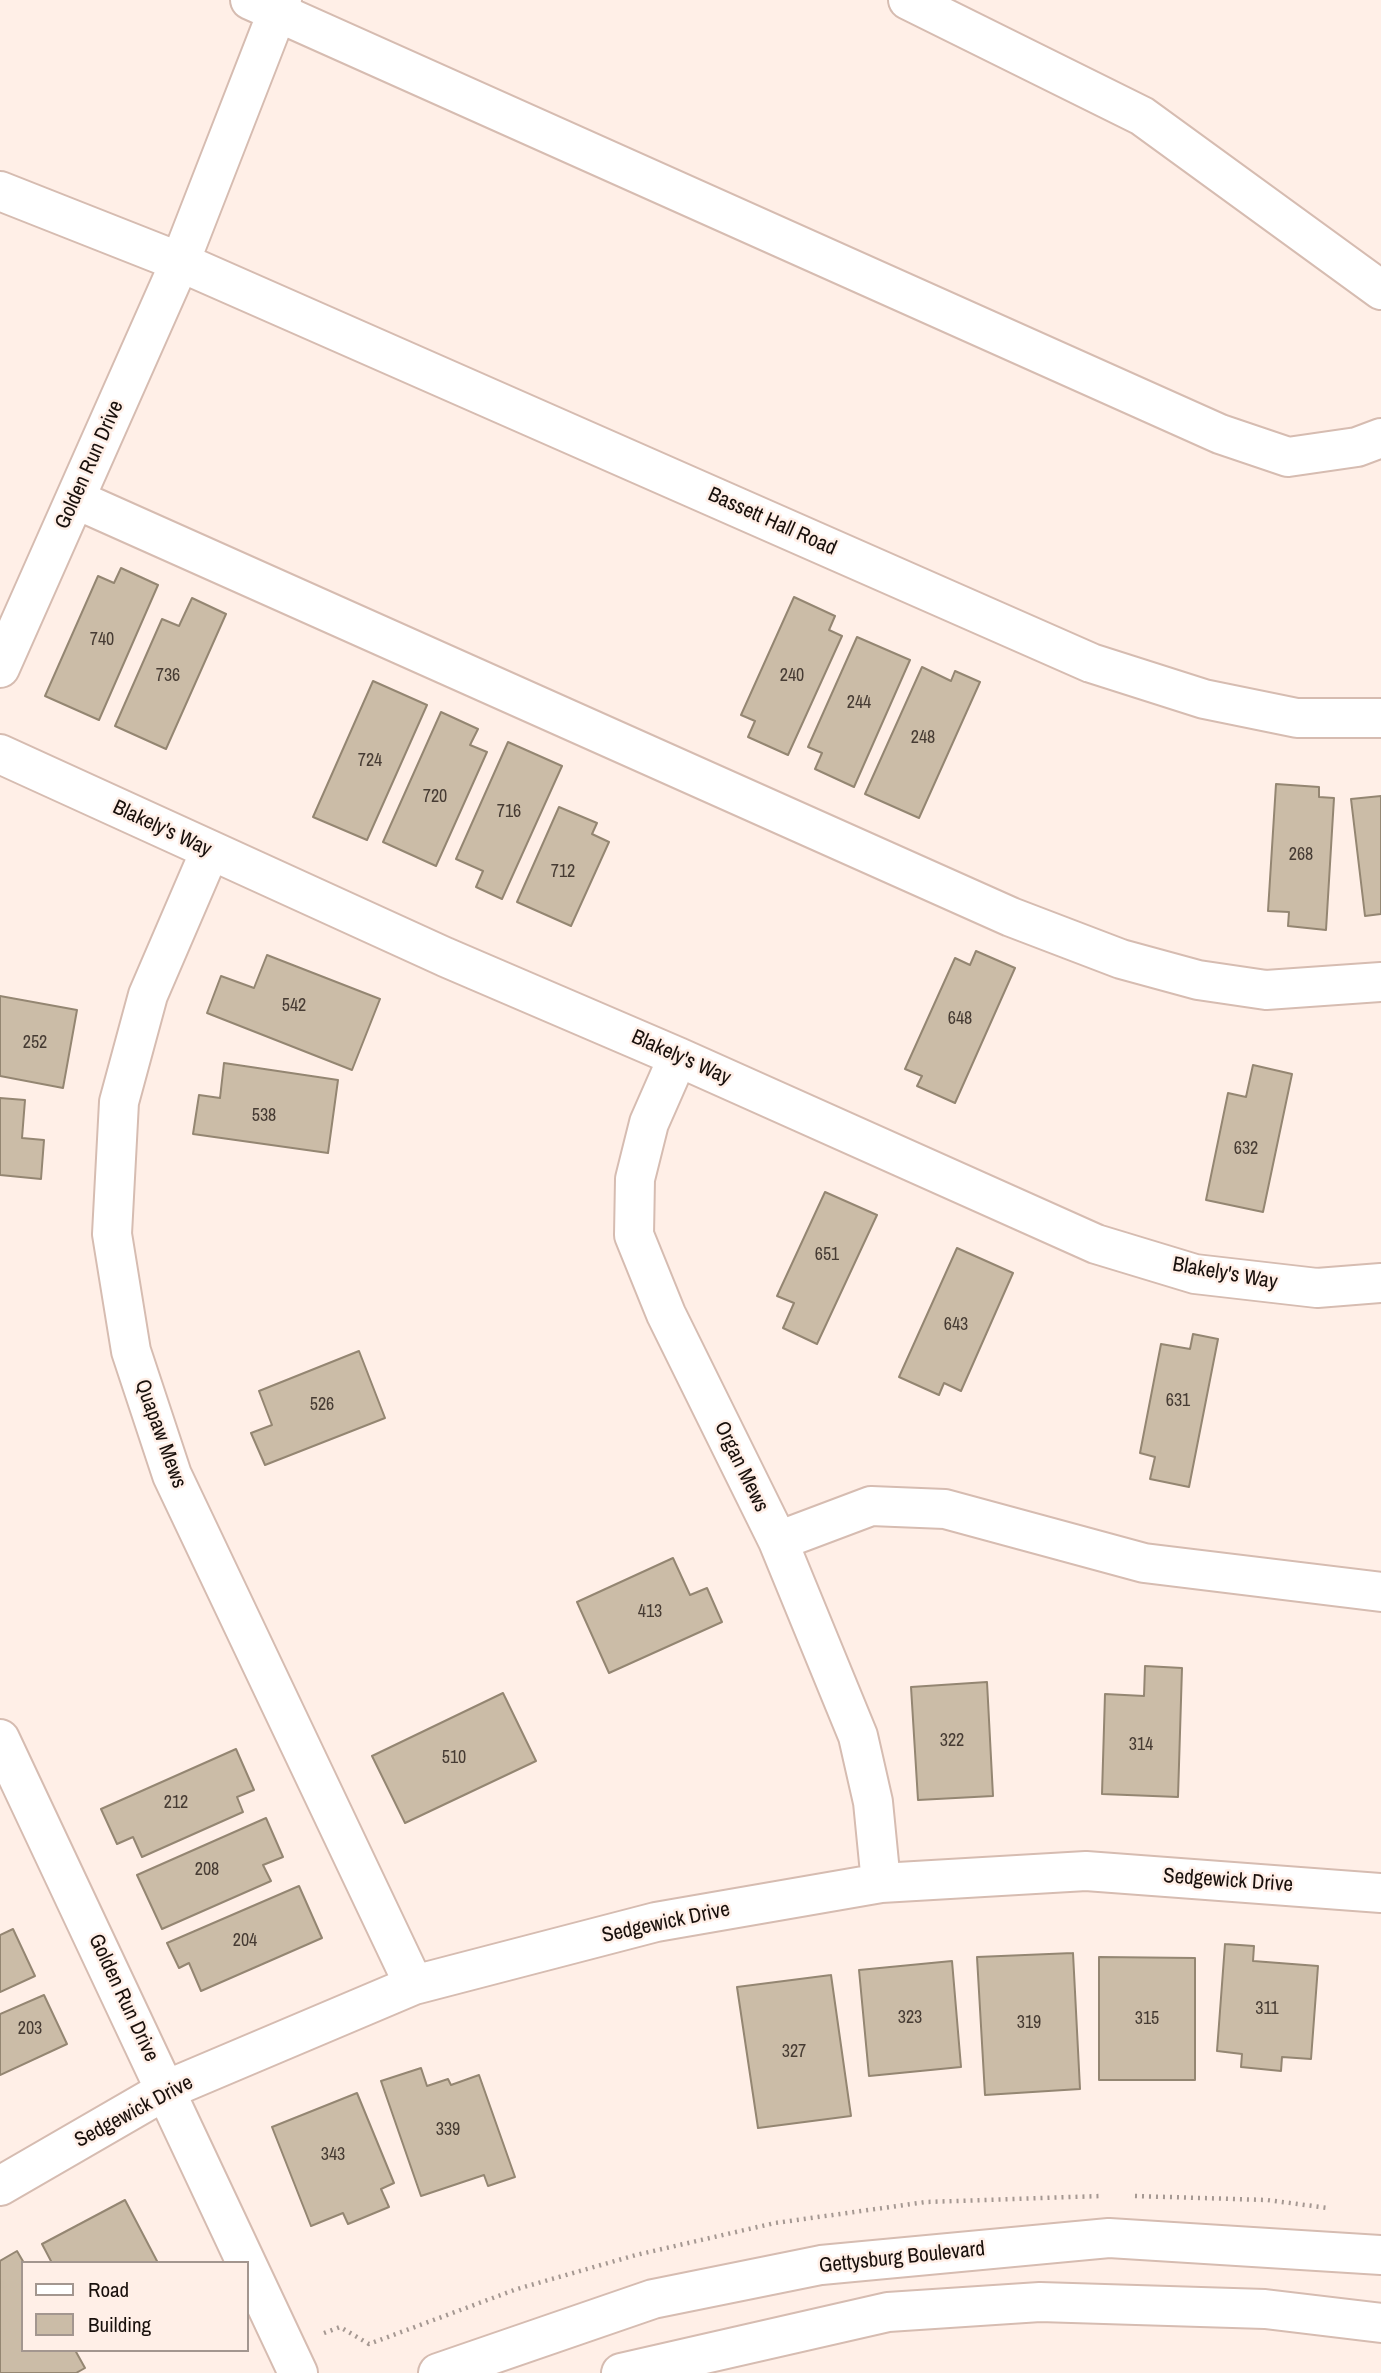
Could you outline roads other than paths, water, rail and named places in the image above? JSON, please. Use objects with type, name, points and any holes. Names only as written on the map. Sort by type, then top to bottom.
[{"type":"street","points":[[908,0],[1142,116],[1381,290]]},
{"type":"street","points":[[270,4],[1220,434],[1288,457],[1357,447],[1381,438]]},
{"type":"street","name":"Golden Run Drive","points":[[0,668],[180,262],[270,4]]},
{"type":"street","name":"Bassett Hall Road","points":[[0,191],[180,262],[1090,663],[1204,699],[1297,718],[1381,718]]},
{"type":"street","points":[[75,499],[1011,917],[1121,959],[1198,980],[1266,990],[1381,982]]},
{"type":"street","name":"Blakely's Way","points":[[0,754],[445,957],[678,1057],[1096,1244],[1195,1274],[1317,1288],[1381,1283]]},
{"type":"street","name":"Quapaw Mews","points":[[210,850],[148,995],[119,1102],[112,1234],[131,1351],[172,1475],[414,1985]]},
{"type":"street","name":"Organ Mews","points":[[678,1057],[649,1123],[635,1179],[634,1235],[666,1314],[778,1541],[859,1737],[873,1802],[881,1883]]},
{"type":"street","points":[[778,1541],[871,1506],[946,1509],[1144,1563],[1381,1592]]},
{"type":"street","name":"Golden Run Drive","points":[[0,1738],[246,2261]]},
{"type":"street","name":"Sedgewick Drive","points":[[0,2186],[166,2090],[414,1985],[656,1922],[881,1883],[1086,1871],[1381,1891]]},
{"type":"street","name":"Gettysburg Boulevard","points":[[438,2373],[653,2300],[821,2265],[1109,2238],[1381,2255]]},
{"type":"street","name":"Golden Run Drive","points":[[248,2266],[298,2373]]},
{"type":"street","points":[[621,2373],[888,2312],[999,2304],[1040,2302],[1265,2309],[1381,2323]]}]
